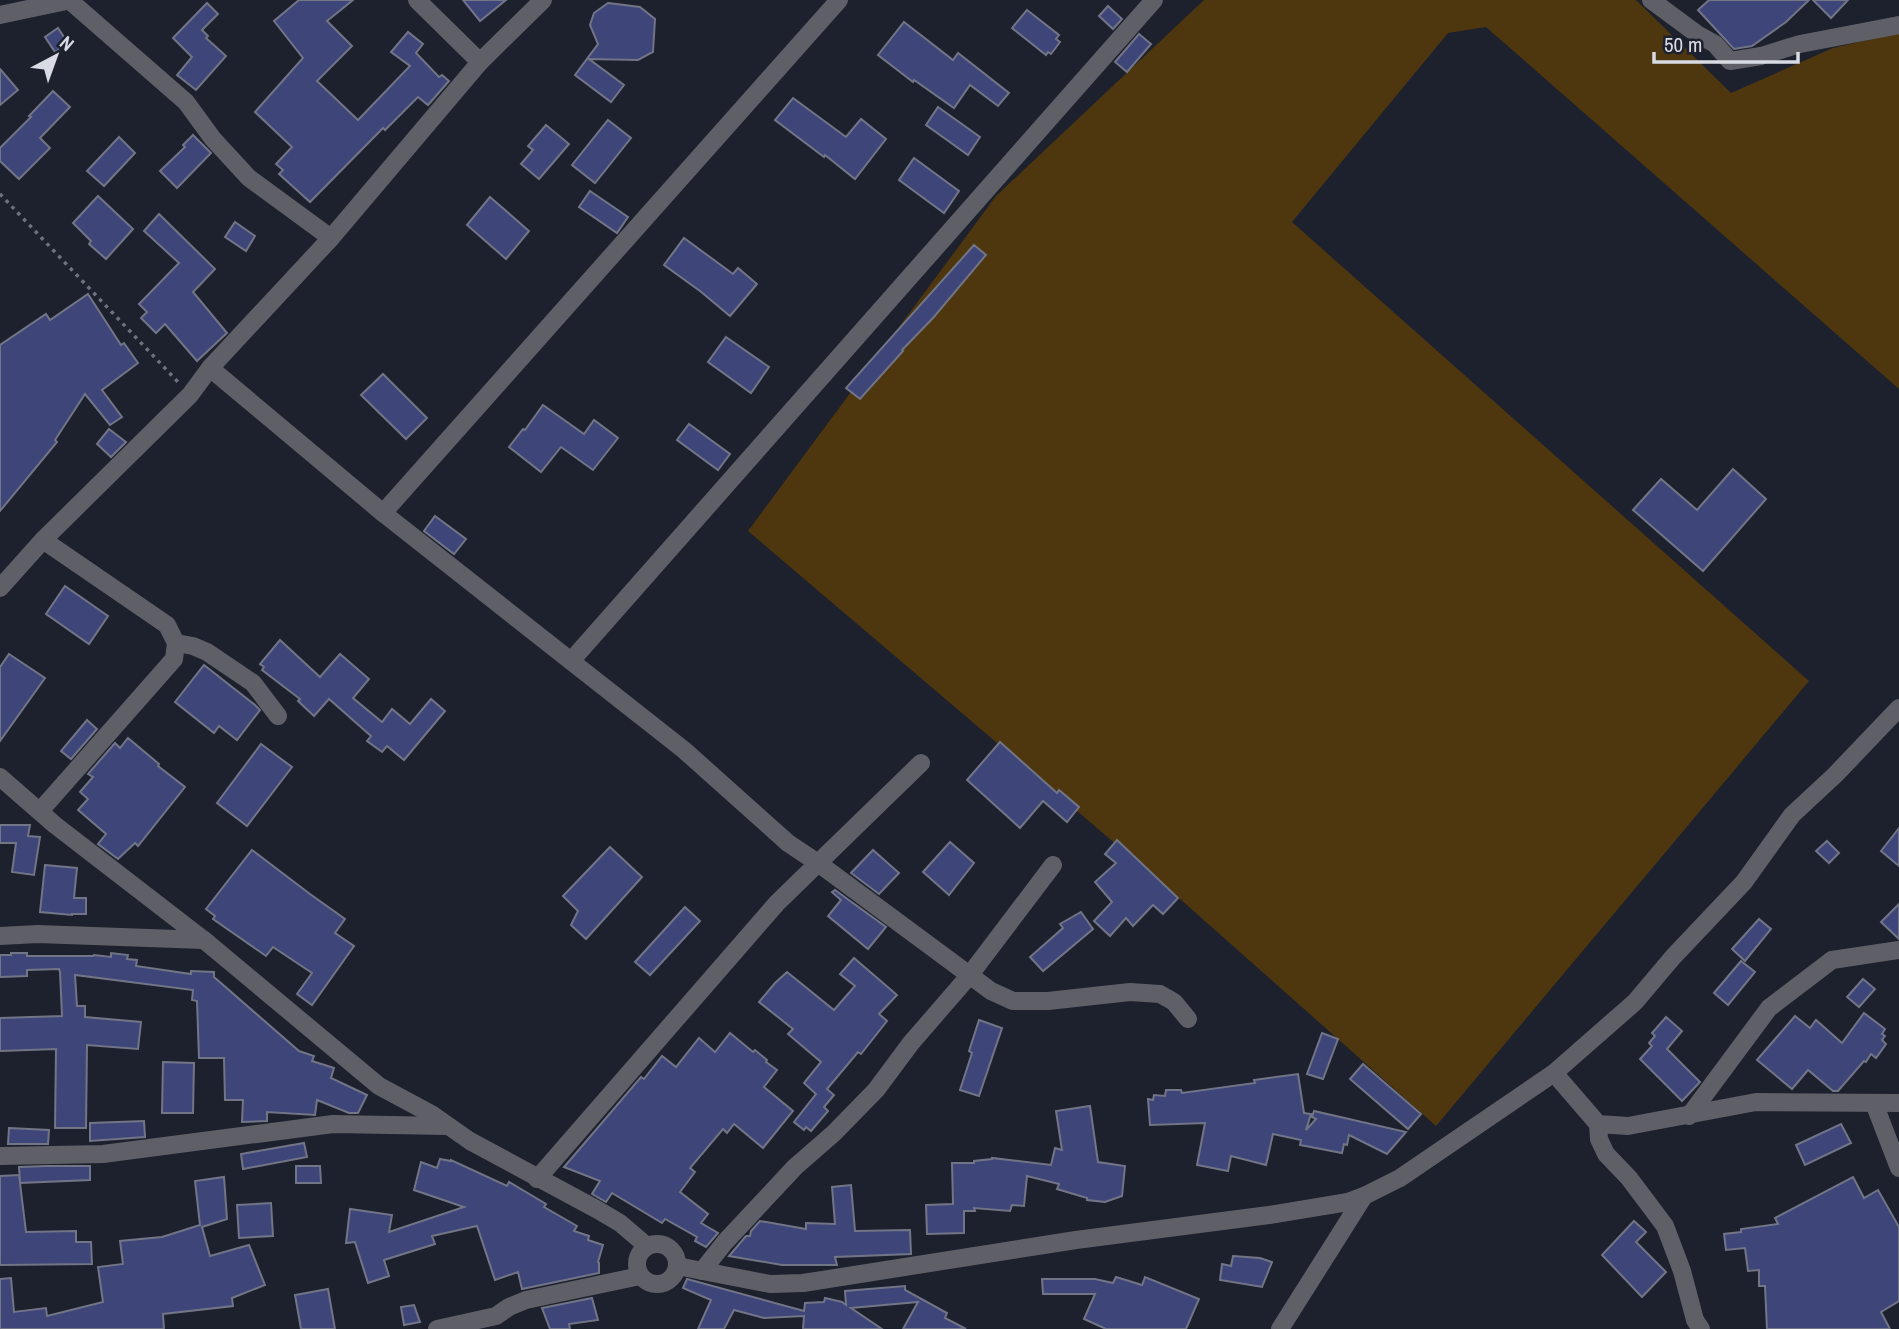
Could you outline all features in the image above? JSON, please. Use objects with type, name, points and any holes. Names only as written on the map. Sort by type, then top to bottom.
[{"type":"street","points":[[0,15],[70,0],[186,102],[213,139],[250,178],[331,238]]},
{"type":"street","points":[[417,0],[480,62]]},
{"type":"street","points":[[0,588],[43,540],[190,395],[210,368],[331,238],[480,62],[542,0]]},
{"type":"street","points":[[383,513],[839,0]]},
{"type":"street","points":[[571,661],[1154,0]]},
{"type":"street","points":[[1651,0],[1715,44],[1730,61],[1899,25]]},
{"type":"street","points":[[210,368],[383,513],[684,750],[788,843],[991,991],[1013,1001],[1048,1001],[1130,992],[1160,994],[1174,1002],[1188,1019]]},
{"type":"street","points":[[40,811],[174,659],[176,643],[167,625],[43,540]]},
{"type":"street","points":[[176,643],[207,652],[253,683],[278,716]]},
{"type":"street","points":[[677,1266],[770,1284],[803,1283],[1063,1242],[1348,1202],[1364,1196],[1400,1178],[1554,1073],[1635,1002],[1744,882],[1792,815],[1896,717]]},
{"type":"street","points":[[537,1178],[777,903],[921,763]]},
{"type":"street","points":[[0,777],[55,825],[204,940],[379,1086],[433,1115],[470,1141],[620,1223],[647,1246]]},
{"type":"street","points":[[702,1271],[725,1242],[787,1176],[876,1090],[911,1043],[969,976],[1053,865]]},
{"type":"street","points":[[0,936],[38,934],[204,940]]},
{"type":"street","points":[[1689,1116],[1769,1007],[1832,960],[1899,950]]},
{"type":"street","points":[[1554,1073],[1598,1124],[1599,1139],[1606,1154],[1629,1178],[1665,1226],[1698,1326]]},
{"type":"street","points":[[1598,1124],[1628,1126],[1756,1102],[1899,1103]]},
{"type":"street","points":[[1874,1103],[1899,1168]]},
{"type":"street","points":[[0,1156],[103,1154],[333,1124],[447,1126]]},
{"type":"street","points":[[1280,1329],[1364,1196]]},
{"type":"street","points":[[655,1244],[668,1248],[673,1253],[677,1266],[671,1279],[658,1284],[645,1281],[637,1269],[638,1255],[647,1246],[655,1244]]},
{"type":"street","points":[[437,1329],[496,1317],[509,1307],[526,1300],[640,1276]]},
{"type":"path","points":[[0,194],[190,395]]},
{"type":"shaded area","points":[[1204,0],[1636,0],[1731,93],[1833,48],[1899,33],[1899,389],[1486,27],[1448,33],[1292,222],[1809,681],[1436,1126],[1171,891],[748,531],[996,196]]},
{"type":"building","points":[[299,0],[353,0],[327,21],[352,46],[317,81],[358,120],[410,66],[391,52],[408,32],[423,44],[416,53],[439,77],[442,75],[449,81],[428,105],[418,97],[385,130],[383,128],[310,202],[279,174],[283,170],[276,164],[292,147],[255,112],[303,58],[274,21]]},
{"type":"building","points":[[463,0],[506,0],[480,21]]},
{"type":"building","points":[[1709,0],[1809,0],[1786,22],[1752,46],[1734,49],[1698,10]]},
{"type":"building","points":[[1813,0],[1848,0],[1831,18]]},
{"type":"building","points":[[207,3],[218,14],[202,30],[208,36],[206,38],[226,56],[196,90],[177,75],[192,57],[173,38]]},
{"type":"building","points":[[608,3],[640,7],[655,19],[653,52],[638,60],[589,59],[624,85],[611,102],[575,75],[598,44],[590,25],[594,13]]},
{"type":"building","points":[[1108,6],[1122,19],[1113,29],[1099,16]]},
{"type":"building","points":[[1027,10],[1059,35],[1056,39],[1060,42],[1051,54],[1048,52],[1046,55],[1012,28]]},
{"type":"building","points":[[904,22],[953,60],[958,53],[1009,93],[998,106],[970,85],[954,108],[914,80],[913,82],[878,55]]},
{"type":"building","points":[[58,28],[68,43],[55,52],[45,37]]},
{"type":"building","points":[[1139,34],[1151,44],[1127,72],[1115,62]]},
{"type":"building","points":[[0,69],[18,90],[0,105]]},
{"type":"building","points":[[53,91],[70,107],[40,138],[50,148],[19,179],[0,161],[0,148]]},
{"type":"building","points":[[793,98],[846,137],[861,119],[886,139],[855,179],[775,120]]},
{"type":"building","points":[[938,107],[980,137],[968,155],[926,125]]},
{"type":"building","points":[[608,120],[631,138],[595,183],[572,165]]},
{"type":"building","points":[[546,125],[569,144],[539,179],[521,164],[533,150],[528,146]]},
{"type":"building","points":[[193,135],[211,153],[177,188],[160,171],[185,147],[183,145]]},
{"type":"building","points":[[119,137],[135,153],[104,186],[87,171]]},
{"type":"building","points":[[914,158],[959,191],[944,213],[899,180]]},
{"type":"building","points":[[590,191],[628,217],[617,233],[579,207]]},
{"type":"building","points":[[98,196],[133,229],[106,259],[89,244],[91,241],[73,223]]},
{"type":"building","points":[[490,197],[529,231],[506,259],[467,225]]},
{"type":"building","points":[[159,214],[215,269],[193,292],[227,333],[197,361],[165,324],[156,333],[141,318],[147,312],[139,304],[179,263],[144,231]]},
{"type":"building","points":[[235,222],[255,236],[246,251],[225,237]]},
{"type":"building","points":[[684,238],[733,274],[738,268],[757,284],[730,316],[664,265]]},
{"type":"building","points":[[974,245],[986,255],[933,318],[860,399],[846,388]]},
{"type":"building","points":[[88,294],[121,345],[124,343],[138,363],[102,390],[122,417],[110,425],[85,394],[55,440],[57,442],[0,511],[0,345],[46,314],[50,320]]},
{"type":"building","points":[[726,337],[769,367],[751,393],[708,362]]},
{"type":"building","points":[[383,374],[427,418],[406,439],[361,395]]},
{"type":"building","points":[[543,405],[584,434],[594,420],[618,438],[593,470],[561,447],[541,472],[509,447]]},
{"type":"building","points":[[689,424],[730,454],[718,470],[677,440]]},
{"type":"building","points":[[109,429],[126,442],[111,457],[97,444]]},
{"type":"building","points":[[1733,469],[1766,499],[1703,571],[1633,510],[1661,479],[1697,510]]},
{"type":"building","points":[[435,516],[466,539],[454,554],[424,531]]},
{"type":"building","points":[[65,586],[108,616],[89,644],[46,614]]},
{"type":"building","points":[[280,640],[320,677],[340,654],[369,679],[353,698],[382,722],[392,709],[410,724],[431,699],[445,711],[404,760],[387,746],[382,752],[367,741],[371,736],[329,699],[314,716],[298,701],[300,699],[262,670],[264,667],[260,664]]},
{"type":"building","points":[[9,654],[45,678],[0,741],[0,667]]},
{"type":"building","points":[[204,665],[260,710],[237,740],[219,726],[214,733],[175,702]]},
{"type":"building","points":[[87,720],[97,729],[71,759],[61,751]]},
{"type":"building","points":[[128,738],[185,787],[138,846],[135,843],[118,859],[98,844],[106,834],[78,810],[88,799],[80,792],[93,777],[88,774],[115,743],[120,748]]},
{"type":"building","points":[[1000,742],[1057,793],[1059,790],[1079,807],[1067,822],[1043,801],[1020,828],[967,780]]},
{"type":"building","points":[[261,744],[292,767],[247,826],[217,803]]},
{"type":"building","points":[[0,825],[30,825],[28,836],[40,837],[34,875],[12,872],[16,843],[0,843]]},
{"type":"building","points":[[1899,828],[1899,866],[1881,851]]},
{"type":"building","points":[[1117,840],[1178,898],[1163,914],[1153,905],[1133,926],[1126,918],[1110,936],[1094,921],[1112,902],[1095,882],[1116,863],[1105,854]]},
{"type":"building","points":[[1827,841],[1839,853],[1829,863],[1816,851]]},
{"type":"building","points":[[950,842],[974,863],[949,895],[923,872]]},
{"type":"building","points":[[610,847],[642,877],[586,939],[571,925],[578,911],[563,896]]},
{"type":"building","points":[[252,850],[345,919],[335,933],[354,946],[312,1005],[297,994],[312,973],[273,947],[266,956],[213,919],[215,916],[206,909]]},
{"type":"building","points":[[873,850],[899,873],[879,894],[851,873]]},
{"type":"building","points":[[45,865],[77,868],[74,898],[86,898],[86,914],[40,912]]},
{"type":"building","points":[[835,890],[886,927],[868,949],[828,916],[841,900],[832,892]]},
{"type":"building","points":[[1899,904],[1899,939],[1881,922]]},
{"type":"building","points":[[685,907],[700,921],[650,975],[635,962]]},
{"type":"building","points":[[1081,912],[1093,929],[1043,971],[1030,957],[1063,928],[1060,924]]},
{"type":"building","points":[[1759,919],[1771,929],[1745,961],[1732,949]]},
{"type":"building","points":[[27,953],[27,956],[111,957],[111,953],[128,955],[127,959],[137,960],[136,966],[191,974],[191,971],[214,972],[214,977],[299,1051],[314,1056],[312,1061],[334,1068],[331,1078],[367,1095],[358,1113],[349,1113],[317,1100],[315,1115],[267,1112],[267,1121],[242,1122],[243,1100],[225,1100],[224,1058],[199,1058],[197,1001],[192,1000],[193,990],[75,975],[77,1006],[85,1006],[85,1017],[141,1022],[138,1049],[87,1045],[86,1128],[55,1128],[56,1049],[0,1051],[0,1018],[62,1016],[60,972],[59,969],[27,970],[27,976],[0,977],[0,955]]},
{"type":"building","points":[[854,958],[897,995],[879,1014],[887,1021],[861,1054],[858,1052],[827,1089],[834,1095],[824,1107],[828,1111],[811,1131],[806,1127],[804,1130],[794,1122],[816,1094],[804,1083],[821,1062],[788,1034],[793,1029],[759,1002],[787,972],[834,1010],[855,986],[840,974]]},
{"type":"building","points":[[1741,961],[1755,972],[1728,1005],[1714,993]]},
{"type":"building","points":[[1863,979],[1875,989],[1859,1007],[1847,997]]},
{"type":"building","points":[[1864,1013],[1885,1029],[1882,1040],[1886,1044],[1876,1058],[1871,1054],[1838,1091],[1833,1091],[1808,1070],[1792,1089],[1757,1060],[1795,1016],[1810,1028],[1816,1020],[1842,1043]]},
{"type":"building","points":[[1666,1017],[1682,1031],[1667,1049],[1700,1082],[1682,1101],[1640,1059],[1652,1046],[1649,1043],[1655,1036],[1652,1033]]},
{"type":"building","points":[[979,1020],[1002,1028],[979,1096],[960,1090]]},
{"type":"building","points":[[730,1033],[753,1052],[755,1050],[777,1070],[764,1087],[793,1111],[763,1148],[734,1124],[727,1133],[723,1129],[690,1168],[695,1172],[680,1192],[708,1214],[701,1223],[718,1233],[706,1247],[695,1241],[697,1237],[665,1219],[662,1223],[612,1193],[606,1202],[592,1194],[600,1181],[564,1167],[662,1056],[676,1067],[699,1038],[715,1052]]},
{"type":"building","points":[[1322,1033],[1338,1039],[1323,1079],[1307,1074]]},
{"type":"building","points":[[163,1062],[194,1063],[193,1113],[162,1113]]},
{"type":"building","points":[[1363,1064],[1421,1114],[1408,1129],[1350,1079]]},
{"type":"building","points":[[1298,1074],[1304,1113],[1311,1114],[1306,1130],[1316,1119],[1312,1117],[1314,1111],[1406,1132],[1387,1154],[1349,1135],[1342,1153],[1300,1145],[1301,1140],[1273,1134],[1266,1165],[1231,1156],[1228,1171],[1197,1165],[1205,1123],[1150,1125],[1148,1099],[1153,1100],[1154,1095],[1165,1096],[1166,1090],[1181,1090],[1182,1093]]},
{"type":"building","points":[[1090,1106],[1098,1162],[1125,1166],[1122,1196],[1105,1202],[1087,1200],[1057,1189],[1059,1184],[1027,1176],[1024,1206],[1012,1205],[1010,1211],[974,1208],[975,1211],[964,1211],[964,1233],[927,1234],[926,1205],[953,1204],[952,1163],[974,1163],[992,1158],[1051,1165],[1055,1148],[1062,1150],[1056,1111]]},
{"type":"building","points":[[144,1121],[145,1137],[90,1141],[90,1123]]},
{"type":"building","points":[[1841,1124],[1851,1143],[1805,1165],[1796,1145]]},
{"type":"building","points":[[9,1128],[49,1130],[48,1144],[8,1144]]},
{"type":"building","points":[[304,1143],[307,1157],[243,1169],[241,1154]]},
{"type":"building","points":[[440,1159],[451,1160],[507,1186],[509,1182],[577,1226],[574,1231],[603,1245],[598,1262],[599,1273],[522,1289],[518,1272],[495,1280],[477,1226],[432,1236],[435,1244],[384,1260],[389,1276],[368,1283],[355,1242],[346,1243],[350,1209],[392,1215],[389,1232],[464,1207],[414,1190],[421,1162],[437,1168]]},
{"type":"building","points":[[90,1166],[90,1180],[20,1183],[26,1232],[76,1231],[76,1242],[91,1242],[92,1264],[0,1265],[0,1176],[19,1175],[20,1182],[19,1167]]},
{"type":"building","points":[[296,1166],[320,1166],[321,1183],[296,1183]]},
{"type":"building","points":[[224,1177],[227,1219],[202,1227],[210,1256],[249,1245],[265,1285],[232,1298],[233,1306],[163,1314],[164,1329],[0,1329],[0,1279],[11,1278],[14,1312],[46,1308],[47,1316],[103,1302],[98,1267],[123,1264],[120,1241],[162,1237],[200,1225],[195,1181]]},
{"type":"building","points":[[1853,1177],[1864,1198],[1878,1190],[1899,1227],[1899,1301],[1881,1312],[1890,1329],[1767,1329],[1765,1286],[1759,1286],[1759,1270],[1748,1271],[1745,1248],[1726,1250],[1724,1234],[1778,1224],[1775,1218]]},
{"type":"building","points":[[851,1185],[855,1231],[910,1230],[911,1254],[835,1257],[837,1265],[782,1265],[729,1256],[746,1236],[750,1236],[760,1221],[806,1229],[806,1223],[835,1224],[832,1187]]},
{"type":"building","points":[[271,1203],[273,1236],[239,1238],[237,1205]]},
{"type":"building","points":[[1634,1221],[1646,1232],[1636,1242],[1666,1272],[1642,1297],[1602,1255]]},
{"type":"building","points":[[1233,1256],[1260,1258],[1272,1262],[1262,1287],[1220,1280],[1222,1264],[1231,1266]]},
{"type":"building","points":[[1116,1277],[1142,1285],[1145,1277],[1199,1299],[1186,1329],[1106,1329],[1084,1319],[1095,1294],[1043,1294],[1042,1279],[1095,1279],[1113,1283]]},
{"type":"building","points":[[687,1279],[804,1311],[805,1303],[824,1302],[825,1298],[846,1305],[845,1291],[905,1286],[905,1290],[947,1313],[945,1318],[966,1329],[903,1329],[918,1302],[851,1308],[882,1329],[803,1329],[804,1316],[764,1318],[734,1310],[724,1329],[698,1329],[711,1300],[683,1288]]},
{"type":"building","points":[[328,1289],[335,1329],[301,1329],[295,1295]]},
{"type":"building","points":[[592,1298],[598,1320],[569,1324],[570,1329],[550,1329],[542,1308]]},
{"type":"building","points":[[414,1305],[420,1322],[404,1325],[401,1307]]}]
